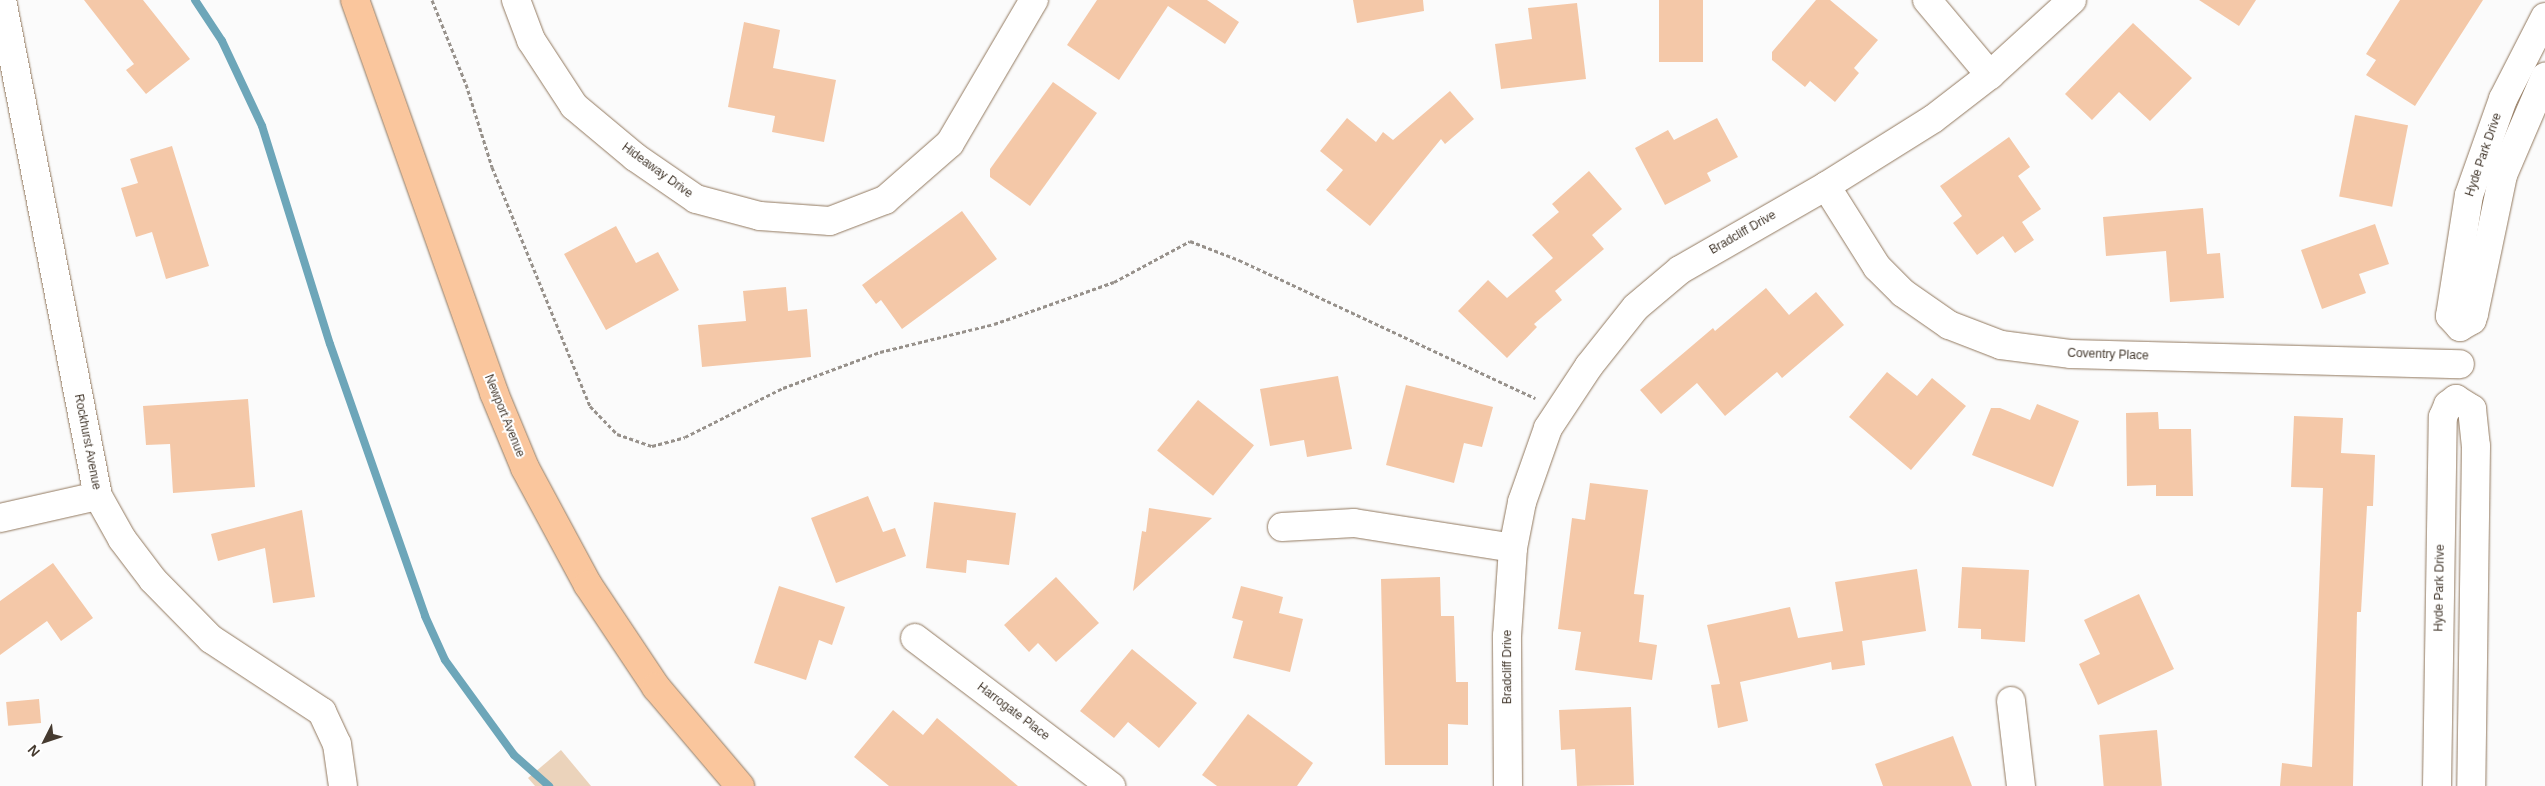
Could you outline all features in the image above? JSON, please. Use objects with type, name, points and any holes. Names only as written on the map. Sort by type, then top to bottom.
[{"type":"main road","name":"Newport Avenue","points":[[355,0],[494,393],[525,468],[588,585],[656,687],[740,786]]},
{"type":"street","name":"Rockhurst Avenue","points":[[2,0],[98,496],[122,539],[153,580],[211,640],[322,712],[337,744],[343,786]]},
{"type":"street","name":"Hideaway Drive","points":[[516,0],[531,40],[574,106],[635,157],[696,199],[760,216],[830,221],[886,200],[950,143],[1034,0]]},
{"type":"street","points":[[1926,0],[1990,76]]},
{"type":"street","name":"Bradcliff Drive","points":[[1508,786],[1507,636],[1513,548],[1522,502],[1548,428],[1589,366],[1636,308],[1680,270],[1826,186],[1933,119],[1990,76],[2072,0]]},
{"type":"street","name":"Hyde Park Drive","points":[[2437,786],[2444,418],[2448,405],[2456,399],[2460,401],[2460,327],[2450,316],[2469,196],[2504,99],[2545,17]]},
{"type":"street","name":"Hyde Park Drive","points":[[2460,327],[2467,324],[2474,314],[2503,175],[2545,77]]},
{"type":"street","name":"Coventry Place","points":[[1826,186],[1877,267],[1903,293],[1949,325],[2001,345],[2072,354],[2460,364]]},
{"type":"street","points":[[2460,401],[2472,410],[2476,446],[2471,786]]},
{"type":"street","points":[[0,518],[98,496]]},
{"type":"street","points":[[1282,527],[1354,523],[1513,548]]},
{"type":"street","name":"Harrogate Place","points":[[915,638],[1111,786]]},
{"type":"street","points":[[2011,701],[2021,786]]},
{"type":"path","points":[[432,0],[466,84],[492,167],[582,389],[590,406],[616,434],[652,446],[685,437],[783,388],[871,355],[994,324],[1114,282],[1190,241],[1478,369],[1560,410]]},
{"type":"shaded area","points":[[561,750],[591,786],[535,786],[528,778]]},
{"type":"building","points":[[84,0],[143,0],[190,59],[146,94],[126,70],[134,64]]},
{"type":"building","points":[[1097,0],[1207,0],[1239,22],[1225,44],[1168,6],[1119,80],[1067,45]]},
{"type":"building","points":[[1353,0],[1423,0],[1424,11],[1357,23]]},
{"type":"building","points":[[1659,0],[1703,0],[1703,62],[1659,62]]},
{"type":"building","points":[[1816,0],[1830,0],[1878,40],[1854,68],[1859,73],[1835,102],[1810,81],[1805,87],[1772,60],[1772,52]]},
{"type":"building","points":[[2199,0],[2256,0],[2239,26]]},
{"type":"building","points":[[2400,0],[2483,0],[2415,106],[2366,75],[2376,60],[2366,54]]},
{"type":"building","points":[[1577,3],[1586,79],[1501,89],[1495,44],[1532,39],[1528,8]]},
{"type":"building","points":[[744,22],[780,30],[773,68],[836,80],[824,142],[772,132],[775,116],[728,107]]},
{"type":"building","points":[[2133,23],[2192,78],[2150,121],[2119,92],[2092,120],[2065,94]]},
{"type":"building","points":[[1053,82],[1097,113],[1030,206],[990,177],[990,169]]},
{"type":"building","points":[[1450,91],[1474,119],[1445,144],[1441,139],[1370,226],[1326,190],[1343,170],[1320,151],[1347,118],[1376,142],[1383,132],[1393,140]]},
{"type":"building","points":[[2355,115],[2408,125],[2392,207],[2339,196]]},
{"type":"building","points":[[1717,118],[1738,157],[1707,173],[1711,181],[1665,205],[1635,148],[1668,130],[1674,140]]},
{"type":"building","points":[[2009,137],[2030,167],[2018,176],[2041,209],[2022,222],[2034,240],[2015,253],[2003,236],[1977,255],[1953,223],[1962,216],[1940,186]]},
{"type":"building","points":[[172,146],[209,266],[166,279],[152,232],[136,237],[121,188],[138,183],[130,159]]},
{"type":"building","points":[[1589,171],[1622,209],[1592,235],[1604,249],[1555,291],[1562,300],[1534,324],[1537,327],[1507,358],[1458,311],[1488,280],[1507,298],[1553,258],[1532,235],[1559,212],[1552,204]]},
{"type":"building","points":[[2203,208],[2207,254],[2220,253],[2224,298],[2170,302],[2166,251],[2106,256],[2103,217]]},
{"type":"building","points":[[962,211],[997,259],[902,329],[881,300],[876,304],[862,285]]},
{"type":"building","points":[[2375,224],[2389,264],[2359,274],[2366,293],[2322,309],[2301,250]]},
{"type":"building","points":[[616,226],[636,263],[658,252],[679,290],[606,330],[564,254]]},
{"type":"building","points":[[786,287],[788,311],[807,309],[811,357],[702,367],[698,325],[746,321],[743,291]]},
{"type":"building","points":[[1766,288],[1789,315],[1816,292],[1844,325],[1782,378],[1777,372],[1725,416],[1697,383],[1661,414],[1640,390],[1713,328],[1715,331]]},
{"type":"building","points":[[1887,372],[1917,396],[1932,378],[1966,406],[1911,470],[1849,417]]},
{"type":"building","points":[[1338,376],[1352,449],[1307,457],[1304,440],[1270,446],[1260,389]]},
{"type":"building","points":[[1406,385],[1493,407],[1482,447],[1464,443],[1454,483],[1386,465]]},
{"type":"building","points":[[248,399],[255,487],[173,493],[170,444],[146,445],[143,406]]},
{"type":"building","points":[[1198,400],[1254,445],[1213,496],[1157,451]]},
{"type":"building","points":[[2037,404],[2079,421],[2053,487],[1972,455],[1991,408],[2000,408],[2030,420]]},
{"type":"building","points":[[2158,412],[2159,429],[2191,429],[2193,496],[2156,496],[2156,485],[2127,486],[2126,413]]},
{"type":"building","points":[[2294,416],[2343,418],[2341,453],[2375,455],[2373,506],[2367,506],[2361,612],[2357,612],[2353,786],[2280,786],[2282,763],[2312,767],[2323,488],[2291,487]]},
{"type":"building","points":[[1590,483],[1648,490],[1634,594],[1644,595],[1639,642],[1657,645],[1652,680],[1575,670],[1581,632],[1558,629],[1572,518],[1585,520]]},
{"type":"building","points":[[868,496],[883,532],[895,528],[906,556],[836,583],[811,518]]},
{"type":"building","points":[[934,502],[1016,513],[1009,565],[967,560],[966,573],[926,568]]},
{"type":"building","points":[[1149,508],[1212,518],[1133,591],[1142,531],[1146,532]]},
{"type":"building","points":[[302,510],[315,597],[273,603],[265,548],[218,561],[211,534]]},
{"type":"building","points":[[53,563],[93,618],[61,641],[47,621],[0,655],[0,601]]},
{"type":"building","points":[[1962,567],[2029,570],[2025,642],[1981,639],[1981,629],[1958,628]]},
{"type":"building","points":[[1917,569],[1926,631],[1862,641],[1865,665],[1832,670],[1831,662],[1740,682],[1748,721],[1718,728],[1711,685],[1720,684],[1707,625],[1790,607],[1798,638],[1843,631],[1835,582]]},
{"type":"building","points":[[1056,577],[1099,623],[1056,662],[1038,643],[1029,652],[1004,625]]},
{"type":"building","points":[[1440,577],[1441,616],[1454,616],[1456,682],[1468,682],[1468,725],[1448,724],[1448,765],[1385,765],[1381,579]]},
{"type":"building","points":[[779,586],[845,607],[832,645],[819,640],[806,680],[754,663]]},
{"type":"building","points":[[1241,586],[1283,597],[1279,613],[1303,619],[1290,672],[1233,658],[1243,621],[1232,618]]},
{"type":"building","points":[[2139,594],[2174,669],[2098,705],[2079,664],[2100,654],[2084,620]]},
{"type":"building","points":[[1132,649],[1197,703],[1159,748],[1128,722],[1114,738],[1080,711]]},
{"type":"building","points":[[39,699],[41,723],[8,726],[6,702]]},
{"type":"building","points":[[1631,707],[1634,785],[1577,786],[1575,749],[1561,750],[1559,710]]},
{"type":"building","points":[[893,710],[923,735],[937,718],[1018,786],[889,786],[854,757]]},
{"type":"building","points":[[1248,714],[1313,763],[1297,786],[1217,786],[1202,775]]},
{"type":"building","points":[[2157,730],[2162,786],[2104,786],[2099,735]]},
{"type":"building","points":[[1953,736],[1972,786],[1883,786],[1875,764]]},
{"type":"waterway","points":[[195,0],[222,41],[262,126],[330,344],[425,616],[445,660],[514,755],[549,786]]}]
